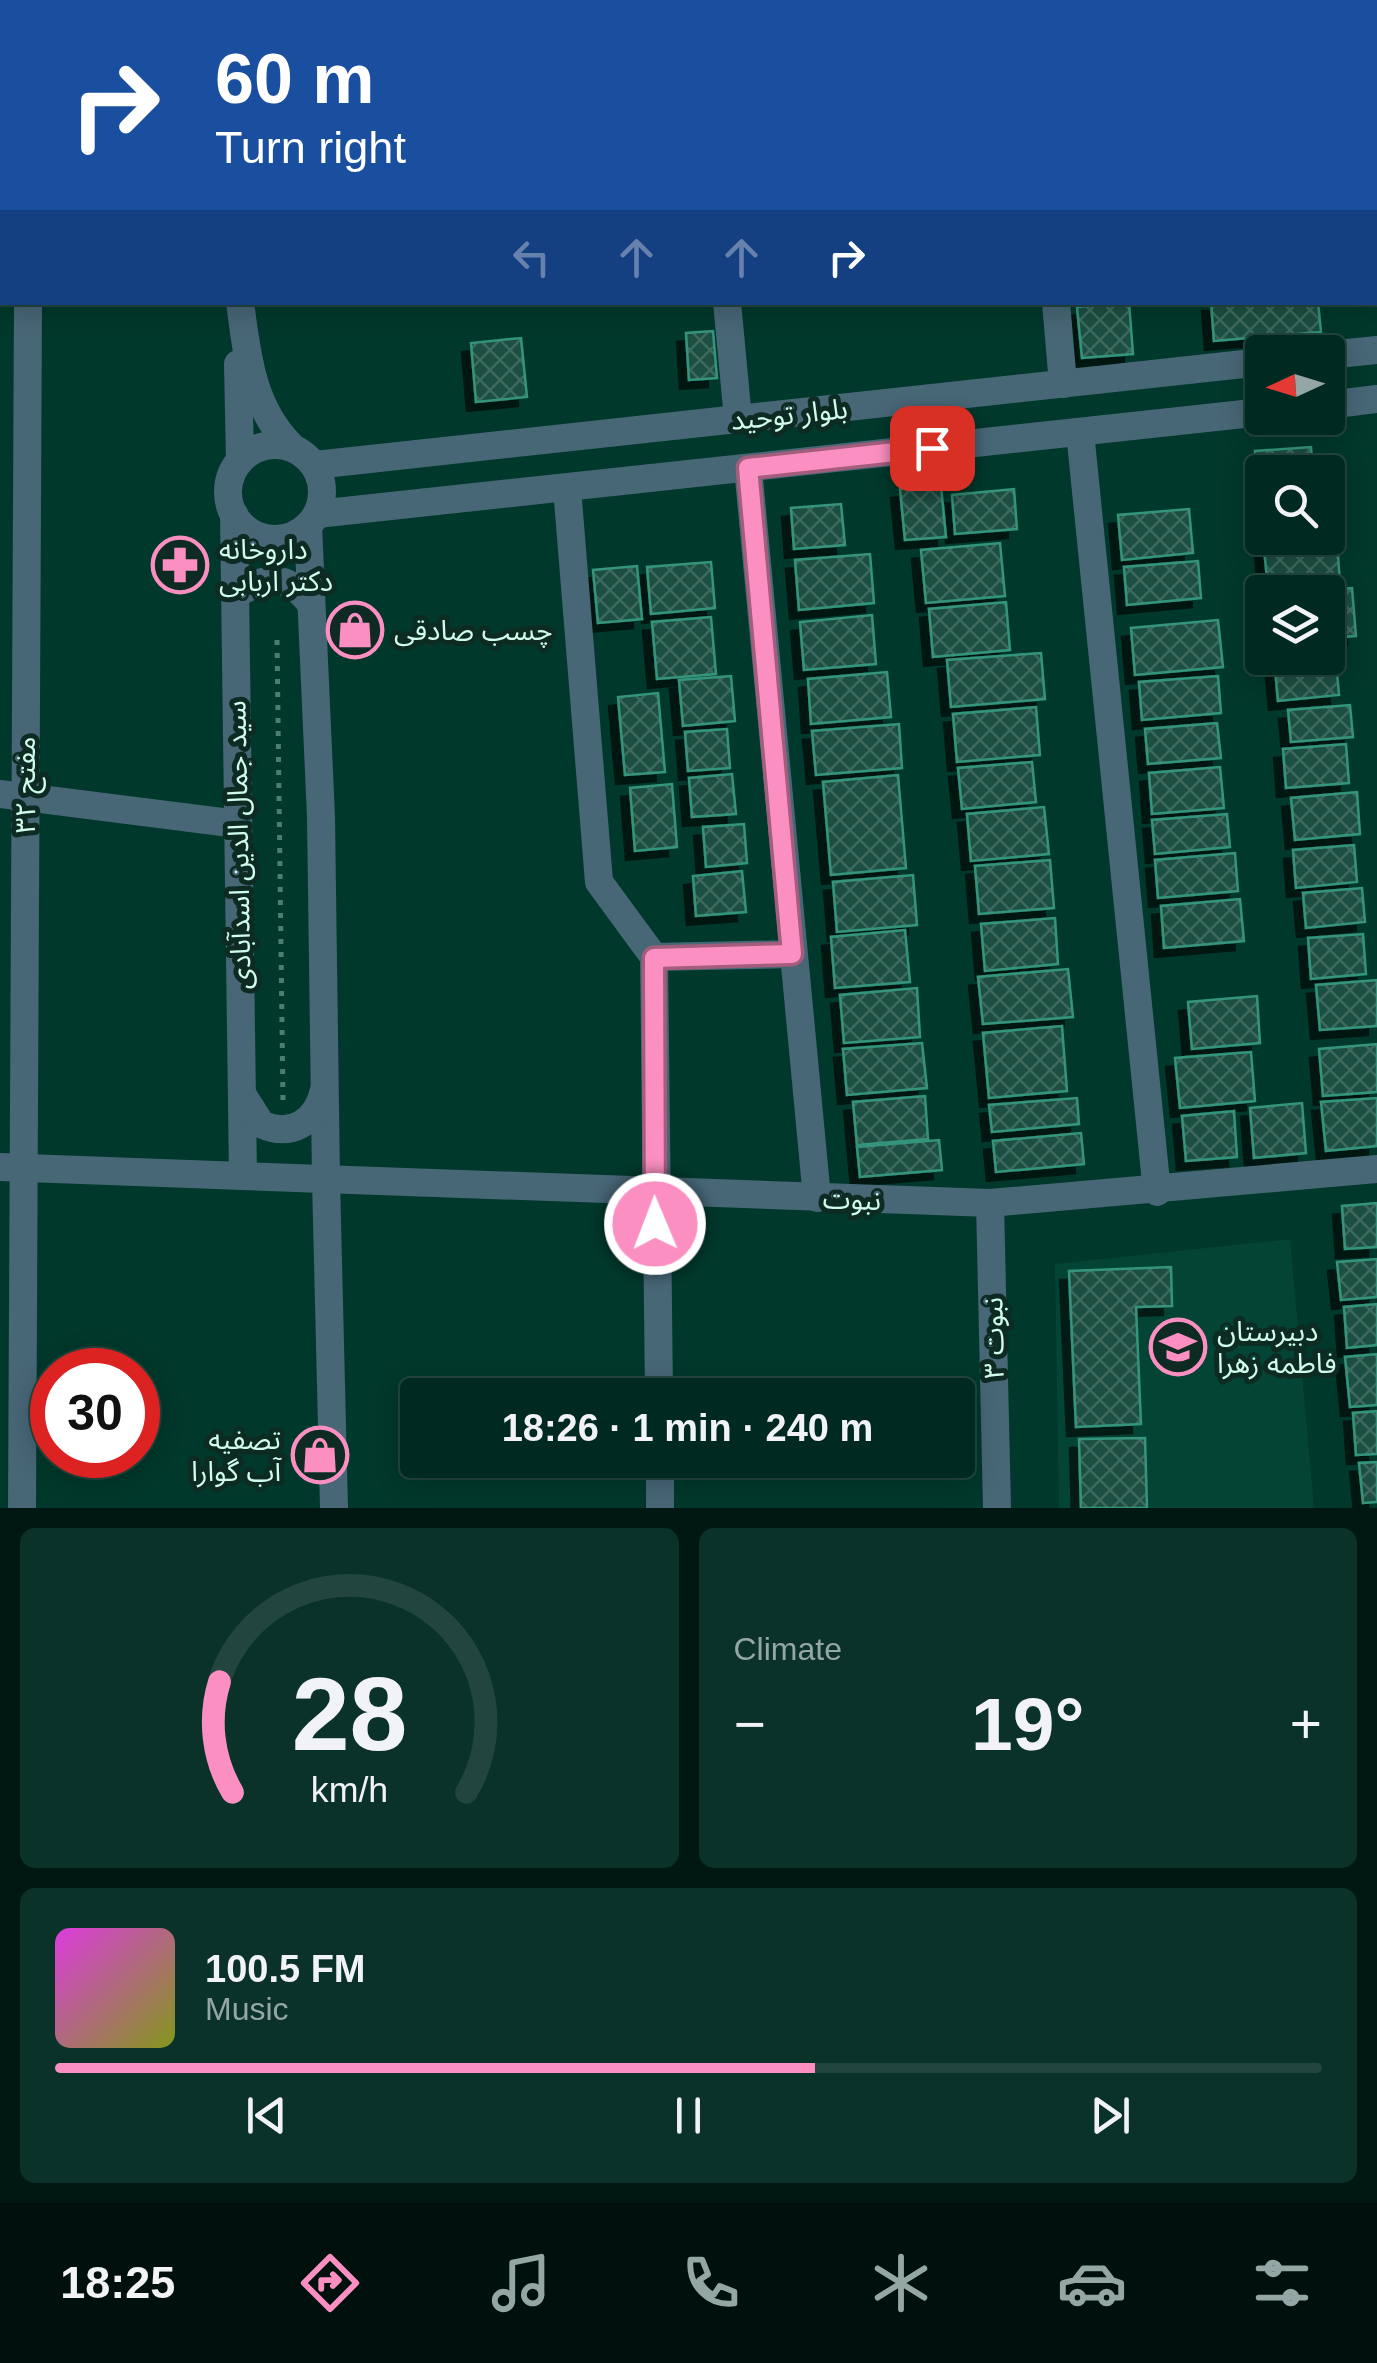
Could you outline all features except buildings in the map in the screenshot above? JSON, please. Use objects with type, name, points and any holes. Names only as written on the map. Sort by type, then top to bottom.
[{"type":"street","name":"مفتح ۳۲","points":[[22,1508],[12,1167],[13,795],[28,305]]},
{"type":"street","points":[[239,305],[240,460],[228,486],[234,514],[254,534],[268,538],[296,534],[312,520]]},
{"type":"street","points":[[240,305],[254,385],[270,426],[315,465],[322,489],[312,520],[311,604],[334,1508]]},
{"type":"street","points":[[727,305],[738,419]]},
{"type":"street","points":[[1056,305],[1063,384]]},
{"type":"street","points":[[1345,353],[1377,350]]},
{"type":"street","name":"بلوار توحید","points":[[315,465],[1245,364]]},
{"type":"street","points":[[1345,402],[1377,399]]},
{"type":"street","name":"بلوار توحید","points":[[312,520],[1245,414]]},
{"type":"street","points":[[1080,432],[1120,796],[1157,1192]]},
{"type":"street","points":[[240,460],[264,446],[292,447]]},
{"type":"street","points":[[748,468],[817,1198]]},
{"type":"street","points":[[568,488],[600,882],[654,958],[658,1378]]},
{"type":"street","name":"سید جمال الدین اسدآبادی","points":[[234,514],[243,1176]]},
{"type":"street","points":[[235,595],[256,582],[276,580],[296,585],[311,604]]},
{"type":"street","points":[[13,795],[238,824]]},
{"type":"street","points":[[654,958],[792,954]]},
{"type":"street","points":[[242,1092],[252,1116],[272,1129],[296,1128],[307,1121],[324,1087]]},
{"type":"street","name":"نبوت","points":[[12,1167],[990,1203],[1157,1192],[1377,1168]]},
{"type":"street","name":"نبوت ۳","points":[[990,1203],[996,1508]]},
{"type":"street","points":[[660,1478],[660,1508]]},
{"type":"path","points":[[236,641],[313,639]]},
{"type":"path","points":[[272,1129],[284,1112],[277,640]]},
{"type":"shaded area","name":"دبیرستان فاطمه زهرا","points":[[1290,1239],[1314,1508],[1059,1508],[1055,1264]]},
{"type":"place","name":"داروخانه دکتر اربابی","points":[[180,565]]},
{"type":"place","name":"چسب صادقی","points":[[355,630]]},
{"type":"place","name":"دبیرستان فاطمه زهرا","points":[[1178,1347]]},
{"type":"place","name":"تصفیه آب گوارا","points":[[320,1455]]},
{"type":"route","points":[[655,1224],[654,958],[792,954],[748,468],[932,448]]}]
